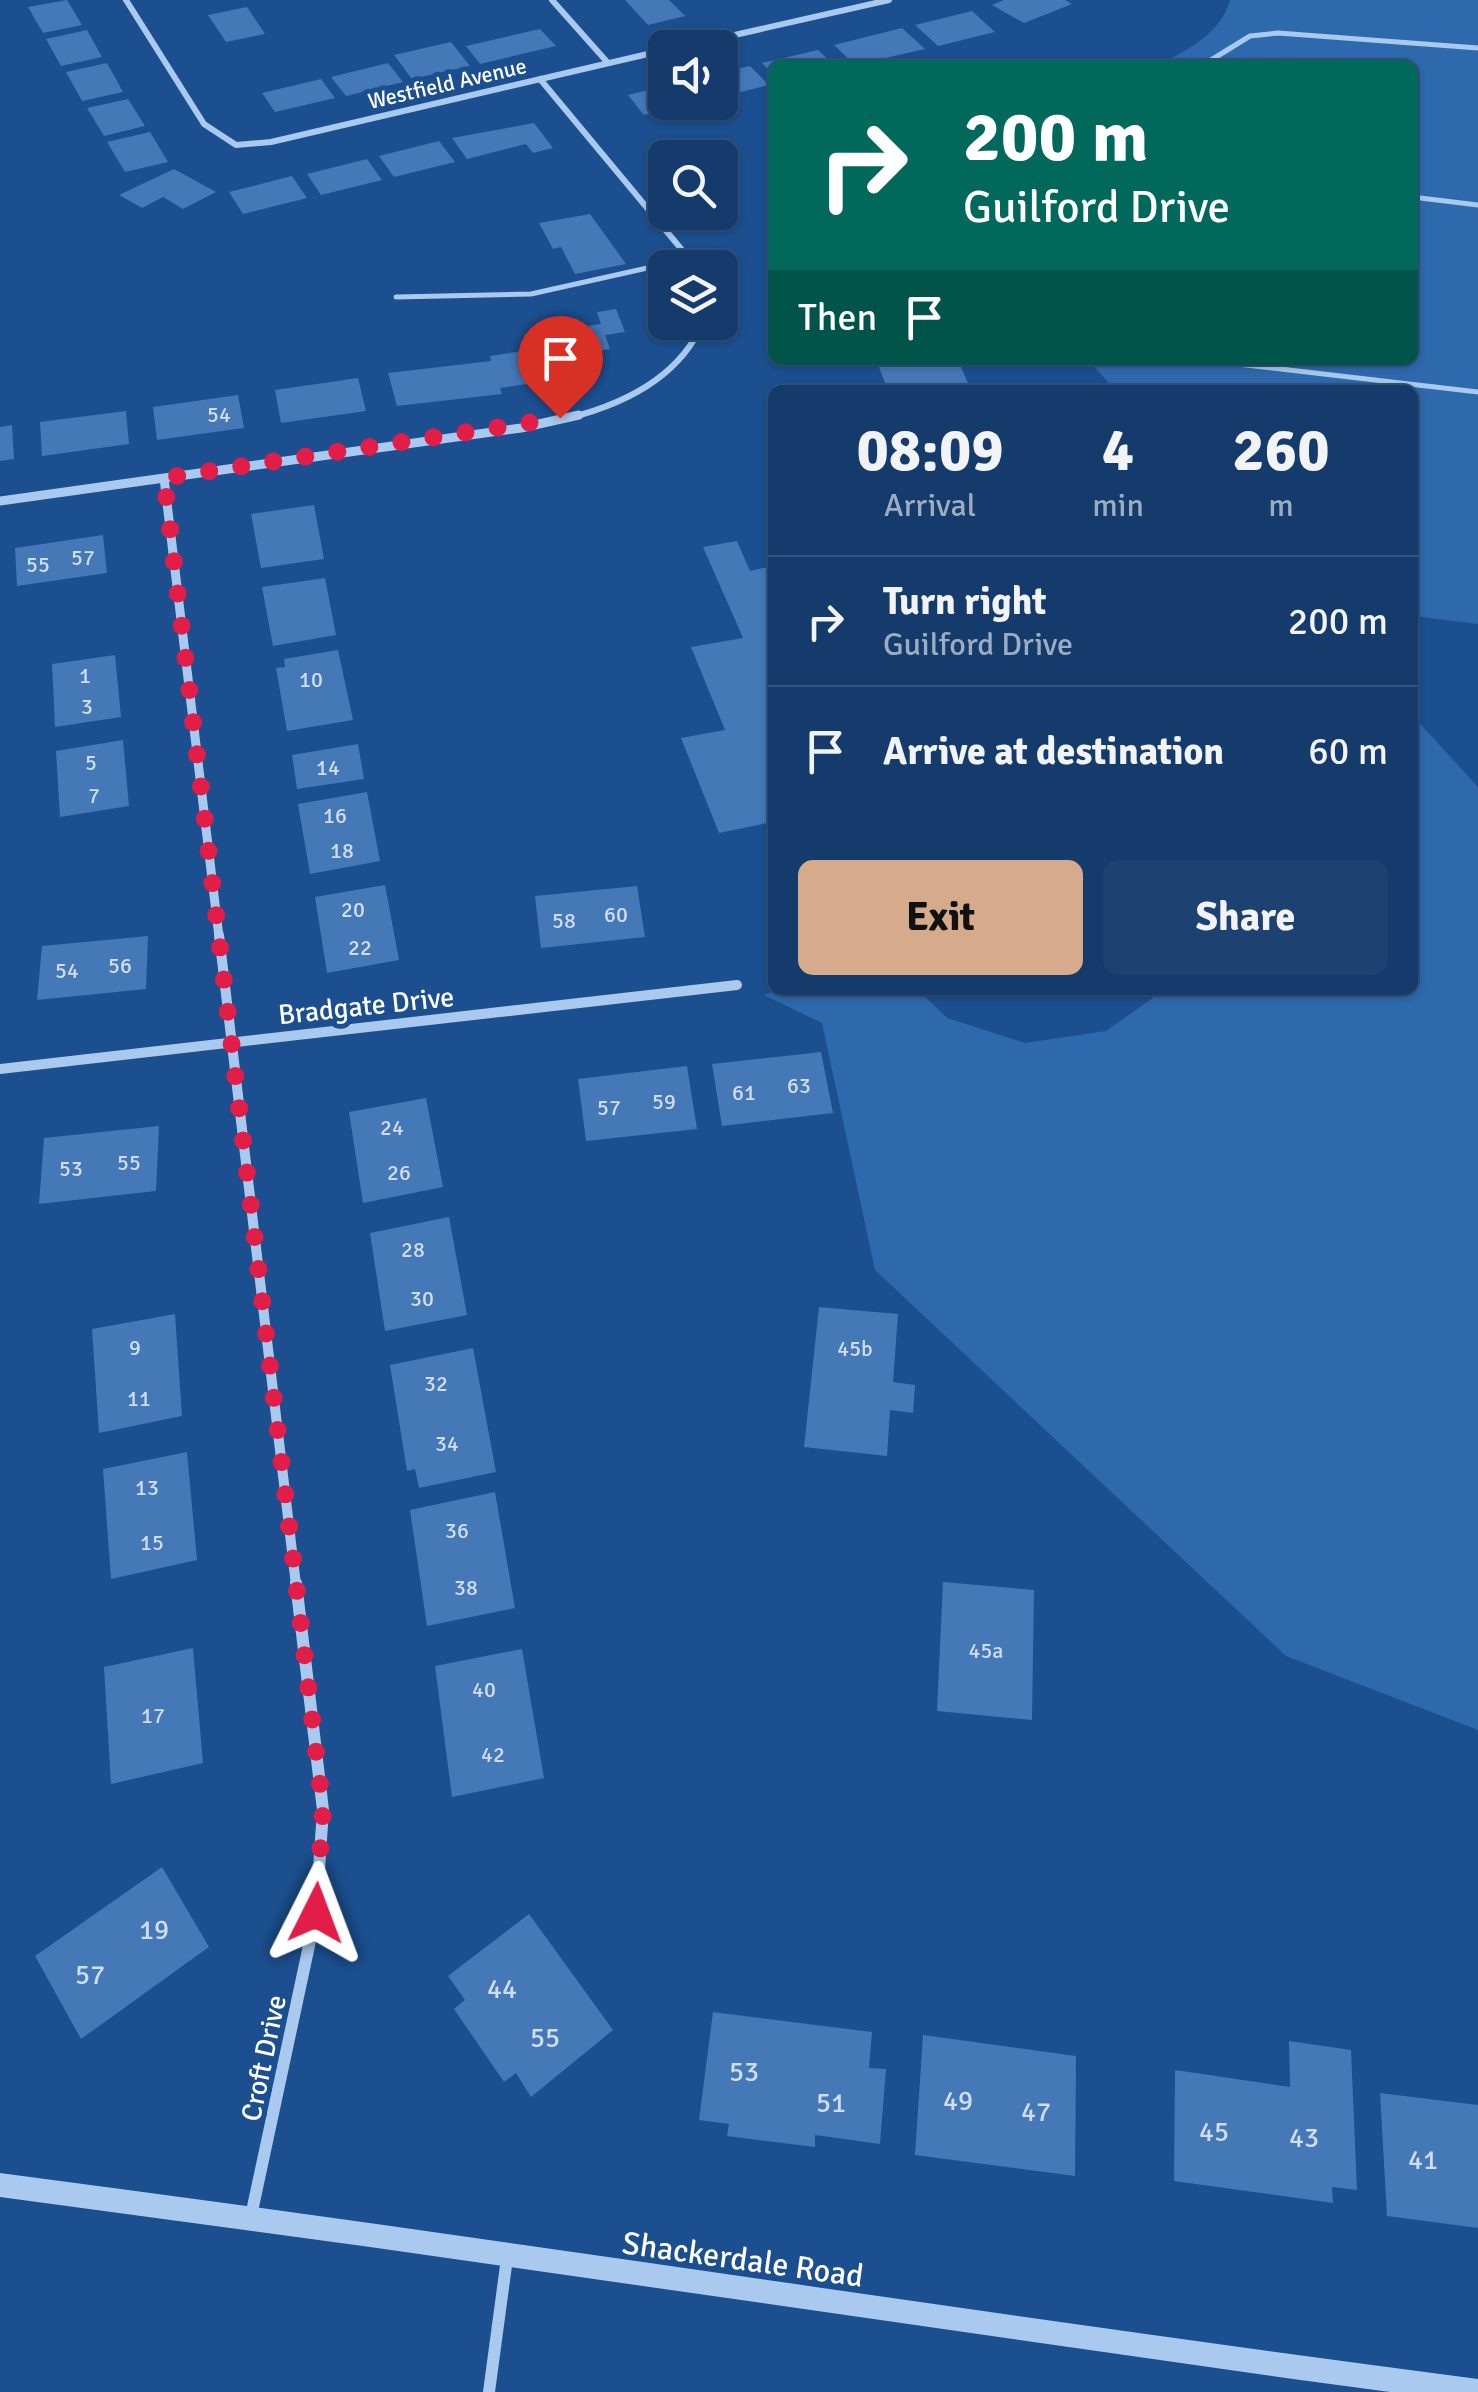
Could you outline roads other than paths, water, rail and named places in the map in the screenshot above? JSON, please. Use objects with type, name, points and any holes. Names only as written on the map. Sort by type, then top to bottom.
[{"type":"street","name":"Westfield Avenue","points":[[126,0],[204,124],[236,144],[271,142],[648,54]]},
{"type":"street","points":[[552,0],[608,63]]},
{"type":"street","points":[[738,34],[889,0]]},
{"type":"street","points":[[540,79],[685,250]]},
{"type":"street","points":[[0,501],[584,413],[628,397],[660,378],[693,340]]},
{"type":"street","name":"Croft Drive","points":[[164,478],[323,1810],[316,1913],[250,2216]]},
{"type":"street","name":"Bradgate Drive","points":[[0,1069],[738,985]]},
{"type":"street","name":"Shackerdale Road","points":[[0,2185],[250,2216],[507,2258],[1120,2346],[1478,2391]]},
{"type":"street","points":[[489,2392],[507,2258]]},
{"type":"lane","points":[[1210,60],[1250,36],[1278,33],[1478,48]]},
{"type":"lane","points":[[1418,199],[1478,205]]},
{"type":"lane","points":[[396,296],[531,294],[648,268]]},
{"type":"lane","points":[[1246,365],[1418,385]]},
{"type":"lane","points":[[1418,385],[1478,392]]}]
